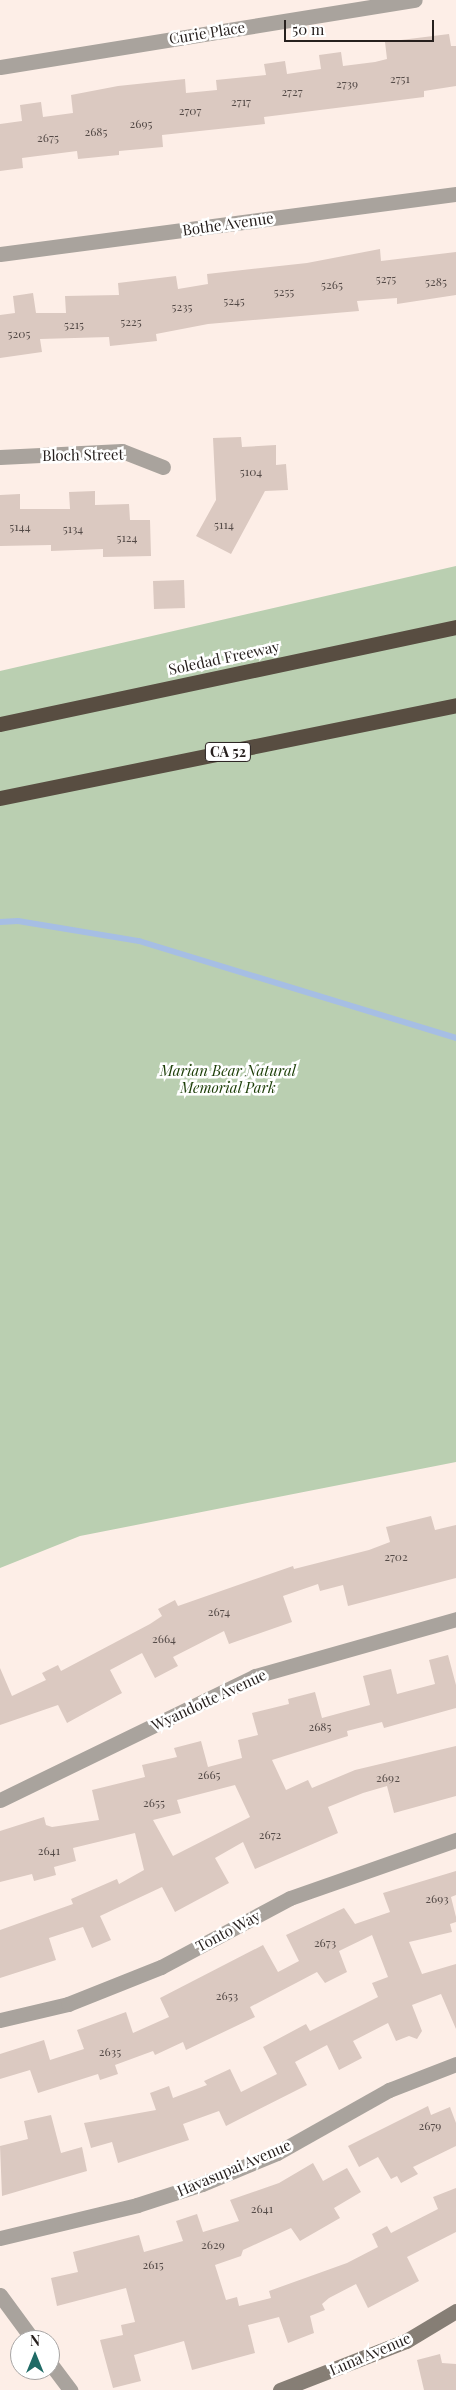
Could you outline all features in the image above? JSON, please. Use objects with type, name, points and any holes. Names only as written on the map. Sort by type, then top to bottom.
[{"type":"highway","name":"Soledad Freeway","points":[[0,724],[456,627]]},
{"type":"highway","name":"CA 52","points":[[0,798],[456,705]]},
{"type":"street","name":"Curie Place","points":[[0,67],[414,0]]},
{"type":"street","name":"Bothe Avenue","points":[[0,254],[456,194]]},
{"type":"street","name":"Bloch Street","points":[[0,457],[122,451],[163,467]]},
{"type":"street","name":"Wyandotte Avenue","points":[[0,1800],[255,1676],[456,1619]]},
{"type":"street","name":"Tonto Way","points":[[0,2020],[78,2000],[161,1967],[290,1898],[456,1840]]},
{"type":"street","name":"Havasupai Avenue","points":[[0,2238],[202,2184],[277,2153],[388,2090],[456,2064]]},
{"type":"street","points":[[0,2295],[26,2330]]},
{"type":"street","name":"Luna Avenue","points":[[280,2390],[406,2341],[456,2312]]},
{"type":"street","points":[[60,2376],[70,2390]]},
{"type":"green space","name":"Marian Bear Natural Memorial Park","points":[[456,566],[456,1462],[80,1536],[0,1568],[0,671]]},
{"type":"building","points":[[449,34],[451,46],[456,46],[456,86],[424,91],[424,97],[264,117],[265,124],[162,135],[163,147],[119,151],[119,155],[78,159],[77,151],[22,158],[23,168],[0,171],[0,124],[22,121],[20,105],[41,102],[43,117],[73,113],[71,95],[118,86],[185,79],[186,93],[217,90],[216,80],[266,75],[264,64],[285,61],[287,74],[321,69],[319,55],[341,52],[343,66],[375,62],[387,59],[385,42]]},
{"type":"building","points":[[380,249],[381,261],[456,252],[456,295],[397,304],[397,298],[357,301],[359,311],[208,324],[156,334],[157,341],[110,346],[109,337],[40,339],[42,352],[0,358],[0,315],[15,313],[13,296],[33,293],[36,313],[66,313],[65,296],[119,295],[118,283],[176,276],[178,289],[208,284],[207,274],[307,263]]},
{"type":"building","points":[[241,437],[242,447],[276,445],[276,465],[286,464],[288,490],[265,491],[231,554],[196,536],[216,500],[213,438]]},
{"type":"building","points":[[95,491],[95,505],[129,504],[130,520],[150,520],[151,556],[103,557],[103,549],[51,551],[51,545],[0,546],[0,495],[20,494],[20,509],[70,509],[69,492]]},
{"type":"building","points":[[184,580],[185,608],[154,609],[153,581]]},
{"type":"building","points":[[431,1516],[435,1530],[456,1525],[456,1578],[348,1606],[343,1585],[320,1591],[318,1584],[283,1596],[292,1622],[229,1644],[224,1631],[173,1657],[178,1666],[155,1678],[142,1653],[110,1670],[122,1693],[67,1723],[58,1705],[0,1725],[0,1668],[12,1696],[46,1680],[42,1673],[58,1665],[61,1671],[150,1624],[162,1616],[158,1609],[175,1600],[178,1606],[293,1566],[294,1569],[369,1550],[390,1542],[386,1527]]},
{"type":"building","points":[[448,1655],[456,1685],[456,1708],[384,1728],[382,1722],[347,1731],[348,1736],[272,1760],[286,1790],[308,1780],[312,1788],[355,1770],[456,1746],[456,1796],[394,1813],[387,1786],[363,1793],[328,1807],[338,1833],[255,1869],[243,1842],[215,1858],[229,1883],[175,1912],[162,1887],[100,1916],[111,1940],[92,1948],[83,1927],[49,1938],[56,1960],[0,1978],[0,1930],[73,1904],[71,1899],[117,1879],[119,1884],[144,1870],[135,1833],[73,1848],[76,1861],[54,1867],[56,1875],[34,1881],[32,1874],[0,1882],[0,1831],[44,1817],[46,1825],[52,1827],[99,1820],[92,1790],[145,1777],[142,1765],[177,1757],[174,1748],[201,1741],[208,1767],[242,1758],[238,1740],[258,1735],[252,1713],[289,1704],[288,1699],[315,1692],[322,1718],[370,1705],[363,1676],[391,1669],[397,1694],[435,1684],[429,1660]],"holes":[[[235,1785],[250,1817],[173,1856],[153,1820],[181,1813],[177,1800]]]},
{"type":"building","points":[[456,1871],[456,1895],[451,1897],[456,1922],[450,1924],[452,1932],[409,1942],[422,1974],[456,1964],[456,2029],[441,1994],[412,2005],[422,2031],[417,2039],[409,2036],[396,2041],[388,2023],[353,2041],[362,2058],[339,2070],[327,2045],[295,2062],[307,2085],[226,2126],[219,2111],[183,2124],[189,2140],[118,2163],[112,2142],[91,2148],[84,2123],[156,2110],[150,2093],[169,2086],[173,2098],[207,2085],[204,2081],[230,2069],[241,2092],[277,2074],[263,2047],[306,2024],[310,2031],[378,1997],[372,1983],[388,1977],[372,1935],[339,1951],[347,1972],[325,1983],[317,1972],[250,2007],[255,2017],[186,2050],[183,2042],[155,2055],[153,2051],[115,2065],[118,2074],[100,2080],[98,2074],[38,2093],[30,2070],[0,2079],[0,2054],[44,2040],[50,2060],[84,2049],[77,2030],[126,2012],[133,2033],[169,2017],[160,1998],[263,1945],[278,1972],[299,1961],[286,1935],[344,1908],[355,1924],[390,1912],[383,1893]]},
{"type":"building","points":[[428,2106],[431,2115],[450,2107],[456,2123],[456,2146],[413,2167],[418,2174],[401,2183],[397,2176],[391,2179],[378,2157],[359,2167],[348,2146]]},
{"type":"building","points":[[51,2115],[61,2153],[82,2147],[87,2171],[2,2196],[0,2146],[28,2139],[24,2121]]},
{"type":"building","points":[[313,2163],[323,2181],[347,2168],[361,2192],[334,2208],[340,2218],[300,2241],[291,2228],[243,2250],[241,2256],[215,2265],[226,2300],[237,2297],[239,2306],[271,2298],[269,2291],[347,2263],[378,2247],[372,2234],[387,2226],[391,2233],[438,2209],[433,2197],[456,2188],[456,2232],[407,2257],[419,2281],[368,2308],[356,2284],[329,2298],[322,2304],[325,2310],[310,2316],[314,2333],[288,2343],[279,2317],[248,2325],[255,2353],[192,2370],[184,2341],[134,2355],[141,2381],[113,2388],[100,2340],[123,2335],[121,2325],[135,2322],[126,2288],[57,2306],[51,2278],[78,2272],[73,2252],[139,2235],[144,2252],[183,2241],[176,2221],[197,2214],[203,2232],[239,2221],[230,2200],[279,2183]]},
{"type":"building","points":[[440,2354],[442,2363],[456,2364],[456,2390],[424,2390],[417,2360]]},
{"type":"waterway","points":[[0,922],[18,921],[139,941],[456,1038]]}]
